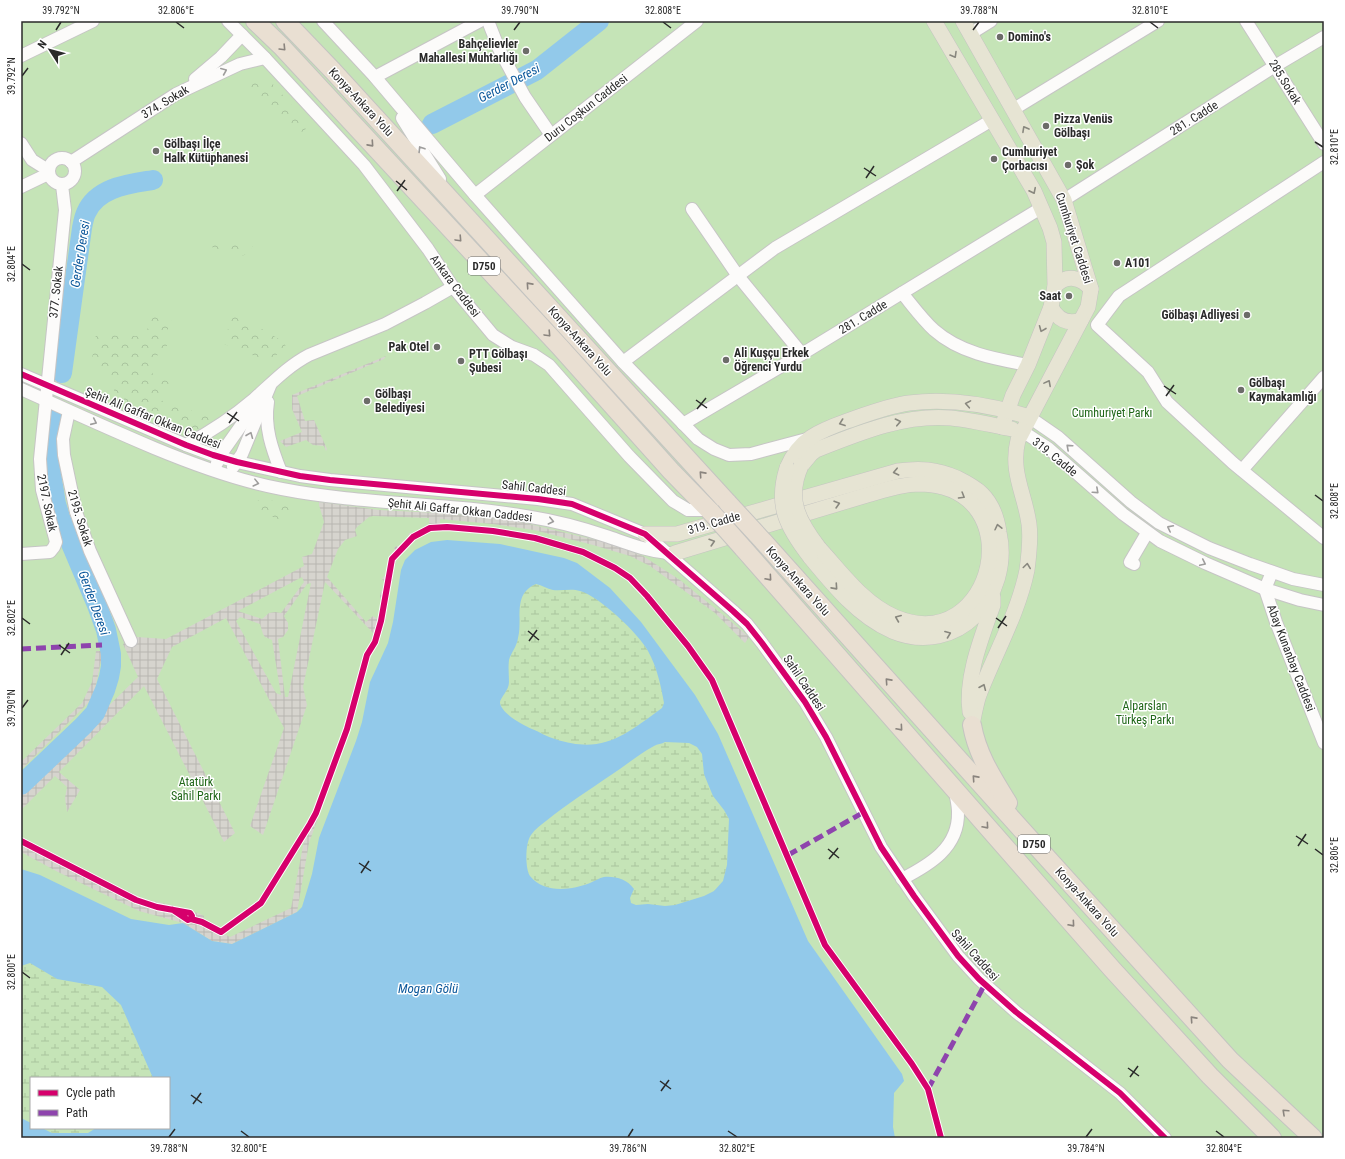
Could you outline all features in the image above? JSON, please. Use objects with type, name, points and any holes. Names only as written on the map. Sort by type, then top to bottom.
[{"type":"highway","name":"D750","points":[[255,21],[287,52],[560,348],[670,471],[710,511],[1112,969],[1210,1076],[1272,1138]]},
{"type":"highway","name":"Konya-Ankara Yolu","points":[[285,21],[333,71],[763,541],[1230,1060],[1314,1138]]},
{"type":"highway","points":[[972,725],[975,740],[984,762],[1030,839]]},
{"type":"main road","name":"Cumhuriyet Caddesi","points":[[934,21],[1034,191],[1054,242],[1055,286],[1051,307],[1028,364],[1012,395],[1002,427]]},
{"type":"main road","name":"Cumhuriyet Caddesi","points":[[967,27],[1064,200],[1091,289],[1089,304],[1022,431],[1016,449],[1018,481],[1029,524],[1030,536],[1027,570],[1018,602],[1004,639],[979,696],[972,725]]},
{"type":"main road","points":[[1055,286],[1063,280],[1077,278],[1087,284],[1091,289]]},
{"type":"main road","points":[[1051,307],[1057,316],[1065,321],[1072,322],[1081,320]]},
{"type":"main road","name":"319. Cadde","points":[[671,553],[881,491],[895,487],[920,484],[932,485],[962,495],[971,502],[983,519],[989,540],[990,551],[988,571],[981,586],[969,604],[960,612],[941,622],[918,624],[895,617],[874,604],[791,531],[783,512],[781,499],[782,489],[794,467],[796,450],[807,439],[837,424],[880,410],[908,403],[938,401],[959,402],[1007,410],[1030,417]]},
{"type":"main road","name":"319. Cadde","points":[[794,467],[816,450],[881,426],[904,421],[951,418],[1022,431]]},
{"type":"main road","name":"319. Cadde","points":[[645,534],[678,534],[898,471],[923,469],[939,472],[962,480],[982,494],[991,507],[998,523],[1002,549],[1001,563],[994,591],[988,602],[969,622],[958,629],[944,636],[930,638],[918,638],[892,631],[868,617],[841,593],[815,553]]},
{"type":"main road","points":[[972,725],[969,695],[971,678],[993,605],[994,591]]},
{"type":"street","points":[[21,56],[94,21]]},
{"type":"street","name":"Ankara Caddesi","points":[[228,21],[265,58],[364,165],[428,250],[453,287],[493,335],[512,347],[534,355],[549,365],[629,456],[673,501],[688,510],[710,511]]},
{"type":"street","points":[[323,21],[378,80],[475,195],[623,362],[683,424]]},
{"type":"street","points":[[378,80],[480,21]]},
{"type":"street","points":[[488,21],[499,49],[516,81],[551,136]]},
{"type":"street","name":"Duru Coşkun Caddesi","points":[[475,195],[697,21]]},
{"type":"street","points":[[967,27],[991,21]]},
{"type":"street","points":[[1014,109],[1158,21]]},
{"type":"street","name":"285.Sokak","points":[[1246,21],[1324,144]]},
{"type":"street","points":[[176,94],[211,66],[230,49],[242,35]]},
{"type":"street","name":"281. Cadde","points":[[1064,200],[1275,66],[1324,37]]},
{"type":"street","name":"374. Sokak","points":[[72,162],[176,94],[240,64],[265,58]]},
{"type":"street","points":[[378,80],[456,206]]},
{"type":"street","points":[[623,362],[775,248],[992,120]]},
{"type":"street","points":[[21,143],[32,160],[48,172],[54,183],[62,185],[70,182],[75,174],[72,162],[68,159],[59,158],[52,162],[48,172],[21,186]]},
{"type":"street","points":[[1324,162],[1119,296],[1097,326],[1148,372],[1166,402],[1242,470],[1324,538]]},
{"type":"street","name":"377. Sokak","points":[[45,400],[64,210],[62,185]]},
{"type":"street","name":"281. Cadde","points":[[683,424],[802,354],[1041,208]]},
{"type":"street","points":[[692,209],[738,276],[802,354]]},
{"type":"street","points":[[186,445],[225,421],[245,406],[299,360],[385,324],[453,287]]},
{"type":"street","points":[[902,293],[936,331],[962,348],[1000,360],[1028,364]]},
{"type":"street","points":[[1089,304],[1108,311]]},
{"type":"street","name":"Şehit Ali Gaffar Okkan Caddesi","points":[[21,374],[186,445],[237,462],[281,472]]},
{"type":"street","points":[[1242,470],[1324,377]]},
{"type":"street","points":[[213,471],[217,467],[216,456],[272,383]]},
{"type":"street","points":[[213,471],[226,471],[233,468],[242,454],[272,383]]},
{"type":"street","points":[[272,383],[266,412],[267,423],[272,450],[281,472]]},
{"type":"street","name":"Şehit Ali Gaffar Okkan Caddesi","points":[[21,389],[145,444],[213,471],[281,489],[309,494],[378,502],[490,511],[531,517],[581,529],[654,552],[671,553]]},
{"type":"street","name":"2197. Sokak","points":[[21,554],[50,552],[56,542],[40,478],[40,459],[45,400]]},
{"type":"street","name":"2195. Sokak","points":[[69,411],[63,439],[64,455],[74,505],[90,551],[131,640]]},
{"type":"street","name":"319. Cadde","points":[[1030,417],[1058,437],[1131,502],[1158,523],[1209,548],[1272,572],[1293,579],[1324,585]]},
{"type":"street","name":"319. Cadde","points":[[683,424],[698,439],[714,449],[729,455],[750,454],[807,439]]},
{"type":"street","name":"319. Cadde","points":[[1022,431],[1048,448],[1122,514],[1147,533],[1177,550],[1265,589],[1300,600],[1324,605]]},
{"type":"street","name":"Sahil Caddesi","points":[[281,472],[330,480],[538,499],[572,504],[645,534],[671,553],[747,624],[794,686],[826,737],[881,847],[902,879],[954,950],[979,979],[1021,1016],[1120,1093],[1165,1138]]},
{"type":"street","points":[[1134,564],[1130,562],[1147,533]]},
{"type":"street","name":"Abay Kunanbay Caddesi","points":[[1272,572],[1265,589],[1276,622],[1324,743]]},
{"type":"street","points":[[902,879],[925,867],[942,854],[956,832],[958,813],[954,790]]},
{"type":"green space","points":[[21,21],[1324,21],[1324,1138],[21,1138]]},
{"type":"green space","points":[[266,78],[316,132],[313,134],[307,128],[297,136],[274,109],[247,83]]},
{"type":"green space","points":[[255,241],[252,248],[248,252],[235,258],[214,249],[208,242]]},
{"type":"green space","points":[[240,315],[284,342],[286,347],[281,350],[270,362],[224,344],[231,317]]},
{"type":"green space","points":[[153,316],[172,321],[171,326],[164,333],[164,340],[167,345],[165,352],[153,359],[150,369],[154,376],[167,381],[171,386],[167,391],[159,395],[160,400],[171,404],[179,402],[187,404],[192,411],[205,415],[212,412],[214,418],[198,430],[189,434],[174,433],[125,410],[116,399],[114,390],[105,374],[91,363],[93,353],[89,347],[90,342],[101,331],[117,336],[127,335],[144,337]]},
{"type":"green space","points":[[261,499],[287,503],[292,516],[288,522],[264,515],[257,506],[258,500]]},
{"type":"green space","points":[[536,584],[553,590],[580,590],[597,600],[618,616],[643,644],[654,663],[664,703],[662,708],[625,734],[613,740],[587,745],[549,737],[524,725],[505,711],[500,701],[509,685],[509,661],[518,638],[521,600],[529,588]]},
{"type":"green space","points":[[665,742],[689,743],[697,747],[702,754],[704,774],[713,796],[729,819],[727,865],[723,881],[714,891],[704,896],[675,905],[665,906],[631,903],[630,898],[632,893],[589,883],[561,889],[549,888],[531,877],[527,869],[527,847],[529,837],[534,830],[558,811],[654,746]]},
{"type":"green space","points":[[30,963],[57,979],[102,987],[121,1005],[153,1077],[30,1077],[30,1122],[21,1118],[21,966]]},
{"type":"green space","points":[[44,1129],[95,1129],[89,1133],[52,1133]]},
{"type":"shaded area","points":[[386,356],[384,359],[297,396],[305,421],[314,420],[327,449],[326,451],[324,446],[313,445],[306,440],[286,447],[280,441],[302,432],[292,409],[292,395]]},
{"type":"shaded area","points":[[319,502],[379,510],[439,513],[512,520],[608,543],[643,556],[680,580],[749,637],[745,643],[715,613],[650,566],[630,556],[534,530],[440,519],[440,524],[414,541],[396,560],[385,621],[376,646],[370,657],[349,732],[309,843],[297,912],[232,944],[212,941],[183,923],[139,911],[58,872],[21,852],[21,836],[47,852],[144,899],[184,908],[200,914],[204,916],[202,922],[230,937],[291,908],[304,841],[345,728],[365,654],[374,637],[373,633],[325,582],[303,687],[307,705],[263,835],[250,826],[284,728],[226,618],[172,647],[157,679],[235,833],[224,842],[144,686],[59,772],[80,790],[67,812],[65,798],[67,787],[55,776],[21,810],[21,792],[138,677],[123,644],[137,637],[166,639],[304,566],[302,557],[312,554],[324,522]],"holes":[[[369,517],[429,518],[429,525],[415,533],[409,533],[408,538],[401,546],[395,547],[395,553],[390,558],[387,574],[382,579],[385,583],[384,590],[381,591],[380,595],[380,598],[383,600],[379,620],[373,616],[366,622],[327,577],[338,549],[345,540],[357,536],[355,530]],[[302,577],[304,582],[281,613],[269,613],[262,619],[238,611]],[[311,583],[288,697],[285,697],[278,639],[283,637],[288,630],[288,623],[284,616],[307,584]],[[240,617],[260,624],[265,637],[272,640],[281,695],[276,693],[236,621]]]},
{"type":"shaded area","points":[[96,651],[103,651],[94,694],[88,703],[21,770],[21,762],[82,703],[92,682]]},
{"type":"water","name":"Mogan Gölü","points":[[447,540],[500,544],[564,558],[577,563],[610,588],[641,622],[695,695],[718,734],[808,941],[902,1074],[904,1081],[894,1093],[893,1127],[895,1138],[21,1138],[21,1118],[30,1122],[30,1129],[44,1129],[52,1133],[88,1133],[94,1129],[170,1129],[170,1077],[153,1077],[121,1005],[102,987],[57,979],[30,963],[21,966],[21,869],[40,875],[131,919],[169,925],[183,923],[212,941],[232,944],[297,912],[302,907],[312,874],[319,838],[356,741],[362,722],[370,682],[388,643],[393,622],[401,570],[405,560],[415,550],[431,542]],"holes":[[[536,584],[553,590],[580,591],[597,600],[618,616],[628,626],[648,651],[654,663],[664,703],[662,708],[625,734],[613,740],[587,745],[555,739],[518,722],[505,711],[500,703],[509,685],[509,660],[517,641],[521,600],[529,588]],[[665,742],[689,743],[697,747],[702,754],[704,774],[713,796],[729,819],[727,865],[723,881],[714,891],[704,896],[675,905],[636,905],[631,903],[630,898],[634,889],[628,883],[616,878],[604,877],[583,885],[567,889],[558,889],[543,886],[530,876],[527,868],[527,850],[529,839],[534,831],[578,797],[655,745]]]},
{"type":"waterway","name":"Gerder Deresi","points":[[432,124],[537,70],[599,21]]},
{"type":"waterway","name":"Gerder Deresi","points":[[62,373],[82,228],[86,213],[91,204],[106,192],[124,185],[153,180]]},
{"type":"waterway","name":"Gerder Deresi","points":[[21,785],[95,713],[105,690],[111,666],[111,654],[106,630],[61,520],[56,504],[51,473],[50,453],[54,417]]},
{"type":"marked path","points":[[21,649],[102,645]]},
{"type":"marked path","points":[[788,855],[864,812]]},
{"type":"marked path","points":[[928,1089],[985,984]]},
{"type":"cycle path","points":[[21,374],[186,445],[237,462],[300,476],[330,480],[538,499],[572,504],[645,534],[747,624],[762,643],[805,702],[826,737],[881,847],[914,896],[958,956],[979,979],[1016,1012],[1120,1093],[1165,1138]]},
{"type":"cycle path","points":[[191,919],[202,922],[221,932],[261,903],[310,824],[316,813],[347,729],[367,655],[375,642],[381,621],[392,559],[413,537],[430,528],[447,527],[493,531],[535,538],[583,552],[615,568],[630,578],[647,596],[688,646],[712,680],[825,945],[912,1064],[928,1089],[941,1138]]},
{"type":"cycle path","points":[[21,841],[136,900],[157,907],[190,913],[192,916],[191,919],[188,920],[173,910]]},
{"type":"place","name":"Domino's","points":[[1000,37]]},
{"type":"place","name":"Bahçelievler Mahallesi Muhtarlığı","points":[[526,51]]},
{"type":"place","name":"Pizza Venüs Gölbaşı","points":[[1046,126]]},
{"type":"place","name":"Gölbaşı İlçe Halk Kütüphanesi","points":[[156,151]]},
{"type":"place","name":"Cumhuriyet Çorbacısı","points":[[994,159]]},
{"type":"place","name":"Şok","points":[[1068,165]]},
{"type":"place","name":"A101","points":[[1117,263]]},
{"type":"place","name":"Saat","points":[[1069,296]]},
{"type":"place","name":"Gölbaşı Adliyesi","points":[[1247,315]]},
{"type":"place","name":"Pak Otel","points":[[437,347]]},
{"type":"place","name":"Ali Kuşçu Erkek Öğrenci Yurdu","points":[[726,360]]},
{"type":"place","name":"PTT Gölbaşı Şubesi","points":[[461,361]]},
{"type":"place","name":"Gölbaşı Kaymakamlığı","points":[[1241,390]]},
{"type":"place","name":"Gölbaşı Belediyesi","points":[[367,401]]},
{"type":"park label","name":"Cumhuriyet Parkı","points":[[1112,413]]},
{"type":"park label","name":"Alparslan Türkeş Parkı","points":[[1145,713]]},
{"type":"park label","name":"Atatürk Sahil Parkı","points":[[196,789]]}]
